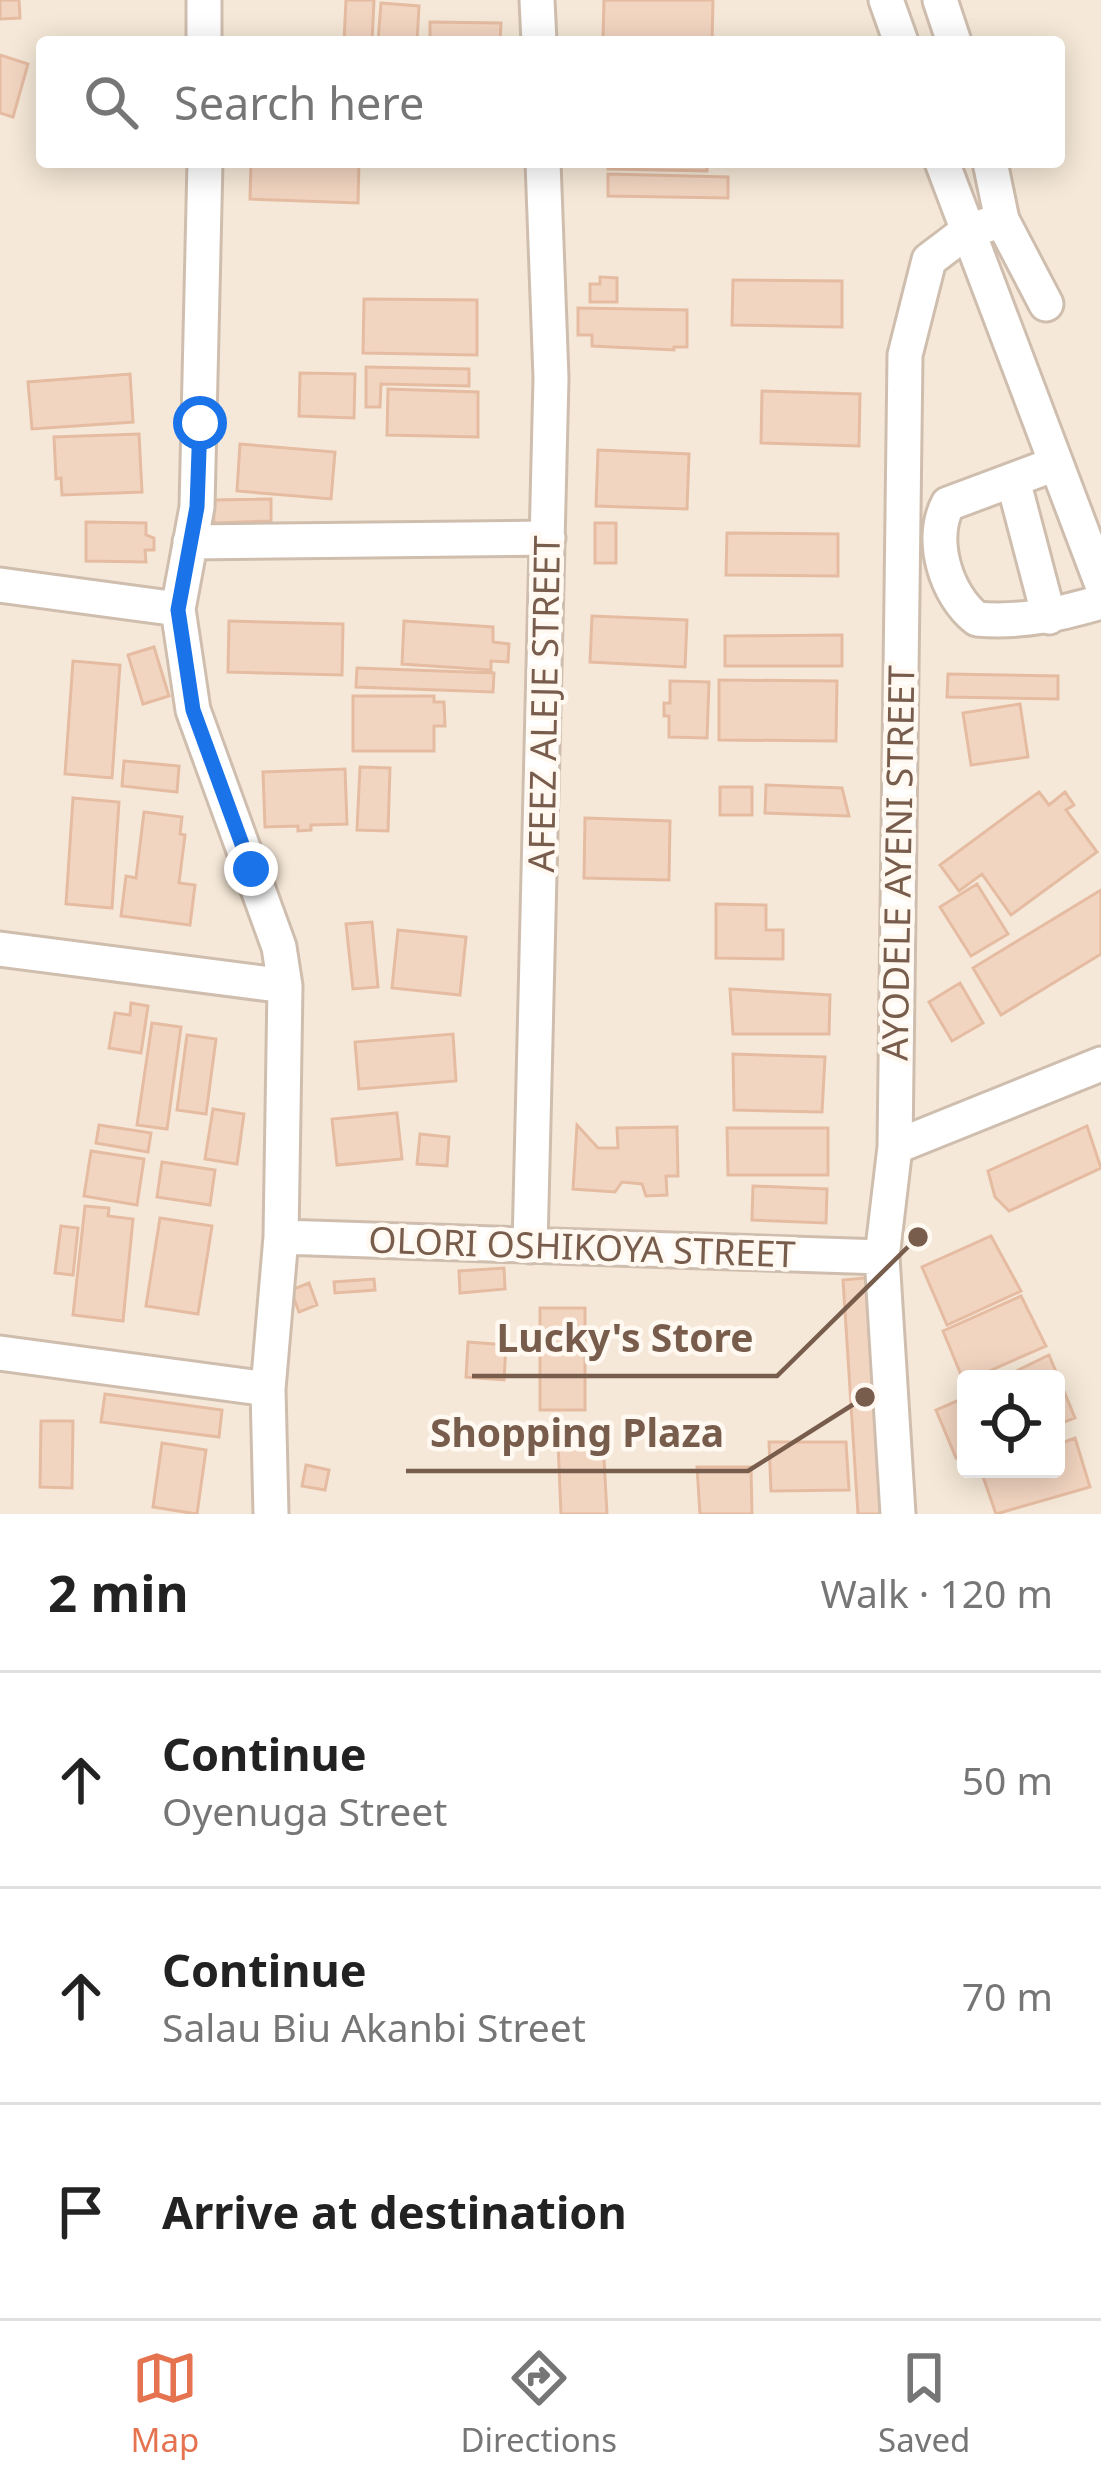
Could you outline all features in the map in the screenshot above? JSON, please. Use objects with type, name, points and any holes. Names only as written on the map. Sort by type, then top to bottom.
[{"type":"street","points":[[204,0],[204,36]]},
{"type":"street","points":[[537,0],[539,36]]},
{"type":"street","points":[[886,0],[899,36]]},
{"type":"street","points":[[940,0],[952,36]]},
{"type":"street","points":[[206,168],[197,507],[178,610],[193,710],[279,947],[285,986],[281,1237],[268,1389],[271,1514]]},
{"type":"street","name":"AFEEZ ALEJE STREET","points":[[530,1246],[551,378],[543,168]]},
{"type":"street","points":[[944,168],[1101,582]]},
{"type":"street","points":[[991,168],[1002,220],[1046,304]]},
{"type":"street","points":[[966,232],[1002,220]]},
{"type":"street","name":"AYODELE AYENI STREET","points":[[898,1514],[882,1257],[895,1147],[905,355],[929,260],[966,232]]},
{"type":"street","points":[[1055,464],[948,504],[940,519],[950,590],[977,620],[1049,617],[1101,602]]},
{"type":"street","points":[[1012,480],[1049,617]]},
{"type":"street","points":[[190,542],[548,538]]},
{"type":"street","points":[[902,543],[941,542]]},
{"type":"street","points":[[0,585],[178,610]]},
{"type":"street","points":[[0,949],[285,986]]},
{"type":"street","points":[[895,1147],[1101,1064]]},
{"type":"street","name":"OLORI OSHIKOYA STREET","points":[[281,1237],[882,1257]]},
{"type":"street","points":[[0,1353],[268,1389]]},
{"type":"shaded area","points":[[0,0],[1101,0],[1101,1514],[0,1514]]},
{"type":"building","points":[[0,0],[19,0],[20,18],[0,19]]},
{"type":"building","points":[[346,0],[374,0],[372,36],[344,36]]},
{"type":"building","points":[[604,0],[713,0],[712,36],[603,36]]},
{"type":"building","points":[[381,3],[419,6],[417,36],[378,36]]},
{"type":"building","points":[[430,22],[501,23],[500,36],[430,36]]},
{"type":"building","points":[[0,55],[28,64],[13,117],[0,113]]},
{"type":"building","points":[[251,168],[359,168],[358,203],[250,199]]},
{"type":"building","points":[[707,168],[707,171],[608,169]]},
{"type":"building","points":[[608,174],[728,177],[728,198],[608,196]]},
{"type":"building","points":[[600,277],[617,278],[617,302],[590,302],[590,284],[600,284]]},
{"type":"building","points":[[733,280],[842,281],[842,327],[732,325]]},
{"type":"building","points":[[364,299],[477,300],[477,355],[363,353]]},
{"type":"building","points":[[578,308],[687,310],[687,347],[592,346],[592,335],[578,335]]},
{"type":"building","points":[[366,367],[469,369],[469,386],[381,384],[380,407],[366,407]]},
{"type":"building","points":[[300,373],[355,374],[354,418],[299,416]]},
{"type":"building","points":[[130,374],[133,422],[32,429],[28,382]]},
{"type":"building","points":[[388,389],[478,392],[478,437],[387,435]]},
{"type":"building","points":[[762,391],[860,394],[859,446],[761,443]]},
{"type":"building","points":[[139,434],[142,492],[62,495],[61,478],[56,479],[54,437]]},
{"type":"building","points":[[240,444],[335,452],[331,499],[237,491]]},
{"type":"building","points":[[598,450],[689,454],[687,509],[596,506]]},
{"type":"building","points":[[271,499],[271,521],[214,523],[213,500]]},
{"type":"building","points":[[86,522],[146,523],[154,550],[145,550],[146,562],[86,561]]},
{"type":"building","points":[[595,523],[616,523],[616,563],[595,563]]},
{"type":"building","points":[[727,533],[838,534],[838,576],[726,575]]},
{"type":"building","points":[[592,616],[687,620],[685,667],[590,662]]},
{"type":"building","points":[[229,621],[343,624],[342,675],[228,672]]},
{"type":"building","points":[[404,621],[493,627],[493,642],[509,644],[508,662],[491,661],[491,670],[402,664]]},
{"type":"building","points":[[842,635],[842,666],[725,666],[725,636]]},
{"type":"building","points":[[154,647],[169,696],[143,704],[128,655]]},
{"type":"building","points":[[73,661],[120,665],[112,778],[65,774]]},
{"type":"building","points":[[357,668],[494,673],[493,692],[356,687]]},
{"type":"building","points":[[948,674],[1058,676],[1058,699],[947,697]]},
{"type":"building","points":[[719,680],[837,681],[836,741],[719,740]]},
{"type":"building","points":[[670,681],[709,682],[707,738],[669,737],[664,703],[670,703]]},
{"type":"building","points":[[353,696],[434,696],[434,702],[444,702],[445,726],[434,726],[434,751],[353,751]]},
{"type":"building","points":[[1020,704],[1028,757],[971,765],[963,713]]},
{"type":"building","points":[[124,761],[179,766],[177,792],[122,786]]},
{"type":"building","points":[[360,767],[390,768],[388,831],[357,830]]},
{"type":"building","points":[[345,769],[347,824],[311,825],[311,830],[298,831],[298,826],[265,827],[263,772]]},
{"type":"building","points":[[766,785],[842,788],[849,816],[765,813]]},
{"type":"building","points":[[720,787],[752,787],[752,815],[720,815]]},
{"type":"building","points":[[1039,792],[1049,805],[1065,792],[1074,805],[1066,810],[1097,852],[1011,915],[982,874],[959,891],[940,865]]},
{"type":"building","points":[[73,798],[119,802],[112,908],[66,904]]},
{"type":"building","points":[[144,812],[182,817],[180,834],[185,835],[179,883],[195,885],[190,925],[121,916],[126,876],[136,878]]},
{"type":"building","points":[[585,818],[670,821],[669,880],[584,878]]},
{"type":"building","points":[[977,884],[1008,934],[971,956],[940,907]]},
{"type":"building","points":[[1101,890],[1101,954],[1001,1015],[973,968]]},
{"type":"building","points":[[716,904],[766,905],[766,930],[783,930],[783,959],[716,958]]},
{"type":"building","points":[[372,922],[378,987],[353,989],[346,924]]},
{"type":"building","points":[[398,930],[466,937],[460,995],[392,988]]},
{"type":"building","points":[[960,983],[983,1023],[952,1041],[929,1002]]},
{"type":"building","points":[[730,989],[830,995],[829,1034],[733,1034]]},
{"type":"building","points":[[131,1003],[148,1006],[141,1053],[109,1048],[115,1013],[130,1015]]},
{"type":"building","points":[[152,1023],[181,1027],[167,1129],[137,1125]]},
{"type":"building","points":[[453,1034],[456,1081],[359,1089],[355,1042]]},
{"type":"building","points":[[187,1035],[216,1039],[206,1114],[177,1110]]},
{"type":"building","points":[[733,1054],[825,1057],[822,1112],[734,1110]]},
{"type":"building","points":[[213,1109],[244,1114],[237,1164],[205,1159]]},
{"type":"building","points":[[397,1113],[402,1159],[337,1165],[332,1119]]},
{"type":"building","points":[[99,1125],[151,1133],[148,1152],[96,1143]]},
{"type":"building","points":[[577,1125],[598,1148],[618,1148],[617,1128],[677,1127],[678,1176],[666,1176],[667,1195],[646,1196],[642,1184],[622,1182],[615,1192],[573,1189]]},
{"type":"building","points":[[1087,1126],[1101,1168],[1009,1211],[995,1197],[988,1171]]},
{"type":"building","points":[[727,1128],[828,1128],[828,1175],[728,1175]]},
{"type":"building","points":[[420,1134],[449,1137],[447,1166],[417,1164]]},
{"type":"building","points":[[91,1151],[144,1159],[137,1205],[84,1196]]},
{"type":"building","points":[[162,1162],[215,1170],[210,1205],[157,1197]]},
{"type":"building","points":[[753,1186],[827,1189],[826,1223],[752,1220]]},
{"type":"building","points":[[85,1206],[109,1208],[108,1216],[133,1219],[123,1321],[73,1315]]},
{"type":"building","points":[[160,1218],[212,1226],[198,1314],[146,1306]]},
{"type":"building","points":[[61,1226],[78,1228],[73,1275],[55,1273]]},
{"type":"building","points":[[991,1236],[1021,1291],[947,1325],[922,1267]]},
{"type":"building","points":[[504,1268],[505,1289],[460,1293],[459,1271]]},
{"type":"building","points":[[874,1277],[883,1514],[858,1514],[843,1280]]},
{"type":"building","points":[[374,1279],[375,1290],[335,1293],[334,1282]]},
{"type":"building","points":[[309,1283],[317,1305],[299,1312],[291,1290]]},
{"type":"building","points":[[1021,1296],[1046,1346],[991,1370],[959,1370],[943,1331]]},
{"type":"building","points":[[540,1308],[585,1308],[585,1410],[540,1410]]},
{"type":"building","points":[[468,1342],[506,1345],[504,1380],[466,1377]]},
{"type":"building","points":[[1049,1355],[1055,1370],[1018,1370]]},
{"type":"building","points":[[105,1394],[222,1410],[219,1437],[101,1422]]},
{"type":"building","points":[[1065,1394],[1075,1418],[1065,1422]]},
{"type":"building","points":[[957,1401],[957,1458],[956,1458],[936,1410]]},
{"type":"building","points":[[41,1421],[73,1421],[72,1488],[40,1487]]},
{"type":"building","points":[[1075,1438],[1090,1487],[996,1514],[983,1478],[1065,1478],[1065,1442]]},
{"type":"building","points":[[603,1440],[607,1514],[561,1514],[558,1442]]},
{"type":"building","points":[[769,1442],[846,1442],[849,1490],[771,1491]]},
{"type":"building","points":[[162,1443],[206,1450],[197,1514],[153,1507]]},
{"type":"building","points":[[306,1465],[329,1470],[325,1490],[302,1486]]},
{"type":"building","points":[[697,1467],[751,1467],[752,1514],[700,1514]]},
{"type":"place","name":"Lucky's Store","points":[[918,1237]]},
{"type":"place","name":"Shopping Plaza","points":[[865,1397]]},
{"type":"route","points":[[200,423],[197,507],[178,610],[193,710],[251,869]]}]
